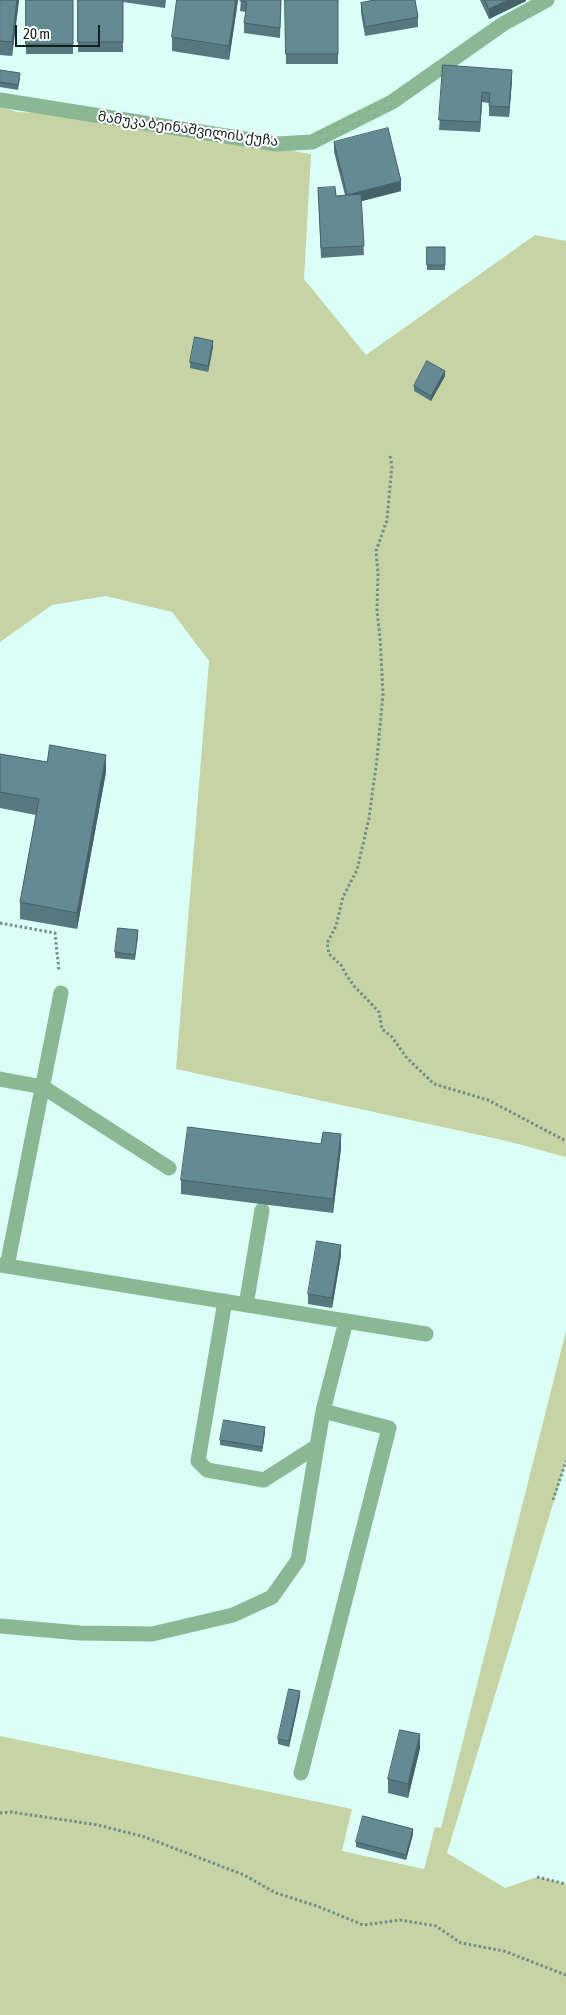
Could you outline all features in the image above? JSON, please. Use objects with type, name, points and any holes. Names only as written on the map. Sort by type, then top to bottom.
[{"type":"street","name":"მამუკა ბეინაშვილის ქუჩა","points":[[0,100],[276,144],[312,142],[392,102],[503,24],[547,0]]},
{"type":"street","points":[[61,993],[43,1087],[3,1265],[426,1334]]},
{"type":"street","points":[[0,1079],[43,1087],[169,1168]]},
{"type":"street","points":[[246,1305],[262,1210]]},
{"type":"street","points":[[225,1301],[198,1461],[207,1470],[264,1480],[317,1446]]},
{"type":"street","points":[[0,1626],[80,1633],[152,1634],[233,1615],[272,1597],[298,1560],[323,1411],[346,1321]]},
{"type":"street","points":[[301,1773],[389,1428],[323,1411]]},
{"type":"path","points":[[390,456],[392,479],[387,520],[376,551],[378,573],[377,611],[384,694],[377,760],[369,818],[357,870],[343,897],[336,926],[327,943],[329,954],[341,965],[355,987],[379,1012],[382,1029],[392,1037],[406,1057],[434,1084],[488,1100],[566,1141]]},
{"type":"path","points":[[0,924],[55,933],[61,993]]},
{"type":"path","points":[[553,1500],[566,1461]]},
{"type":"path","points":[[0,1813],[11,1812],[98,1825],[145,1837],[244,1875],[276,1893],[316,1906],[363,1925],[400,1920],[436,1926],[461,1943],[504,1951],[566,1975]]},
{"type":"path","points":[[537,1877],[566,1884]]},
{"type":"green space","points":[[0,107],[17,112],[64,114],[311,154],[304,279],[366,355],[535,235],[566,241],[566,1157],[507,1141],[176,1069],[209,661],[172,612],[106,596],[52,605],[0,642]]},
{"type":"green space","points":[[566,1331],[566,1461],[447,1853],[505,1888],[537,1877],[566,1884],[566,2015],[0,2015],[0,1736],[352,1809],[342,1851],[424,1869],[435,1827],[441,1828]]},
{"type":"building","points":[[0,0],[17,0],[12,42],[0,41]]},
{"type":"building","points":[[26,0],[73,0],[73,44],[26,44]]},
{"type":"building","points":[[78,0],[123,0],[123,42],[78,42]]},
{"type":"building","points":[[177,0],[236,0],[229,46],[172,37]]},
{"type":"building","points":[[241,0],[281,0],[280,28],[244,23],[247,2]]},
{"type":"building","points":[[285,0],[338,0],[338,54],[286,54]]},
{"type":"building","points":[[375,0],[415,0],[418,17],[365,27],[361,3]]},
{"type":"building","points":[[485,0],[508,0],[489,9]]},
{"type":"building","points":[[443,65],[512,70],[509,107],[489,106],[490,93],[482,92],[480,122],[439,120]]},
{"type":"building","points":[[0,70],[20,73],[18,85],[0,82]]},
{"type":"building","points":[[388,128],[401,181],[347,195],[334,142]]},
{"type":"building","points":[[335,187],[336,196],[361,194],[364,246],[321,248],[318,188]]},
{"type":"building","points":[[427,247],[445,247],[445,265],[427,265]]},
{"type":"building","points":[[195,337],[213,341],[208,366],[190,362]]},
{"type":"building","points":[[427,361],[445,371],[431,396],[414,386]]},
{"type":"building","points":[[50,745],[106,755],[77,913],[20,902],[39,799],[0,792],[0,754],[47,762]]},
{"type":"building","points":[[118,928],[138,930],[135,955],[115,952]]},
{"type":"building","points":[[188,1127],[321,1144],[323,1132],[341,1134],[333,1199],[181,1180]]},
{"type":"building","points":[[317,1241],[341,1245],[332,1298],[308,1294]]},
{"type":"building","points":[[224,1420],[265,1427],[262,1447],[220,1440]]},
{"type":"building","points":[[289,1689],[300,1691],[289,1741],[278,1739]]},
{"type":"building","points":[[400,1730],[420,1734],[408,1784],[388,1779]]},
{"type":"building","points":[[363,1816],[413,1829],[406,1855],[356,1842]]}]
